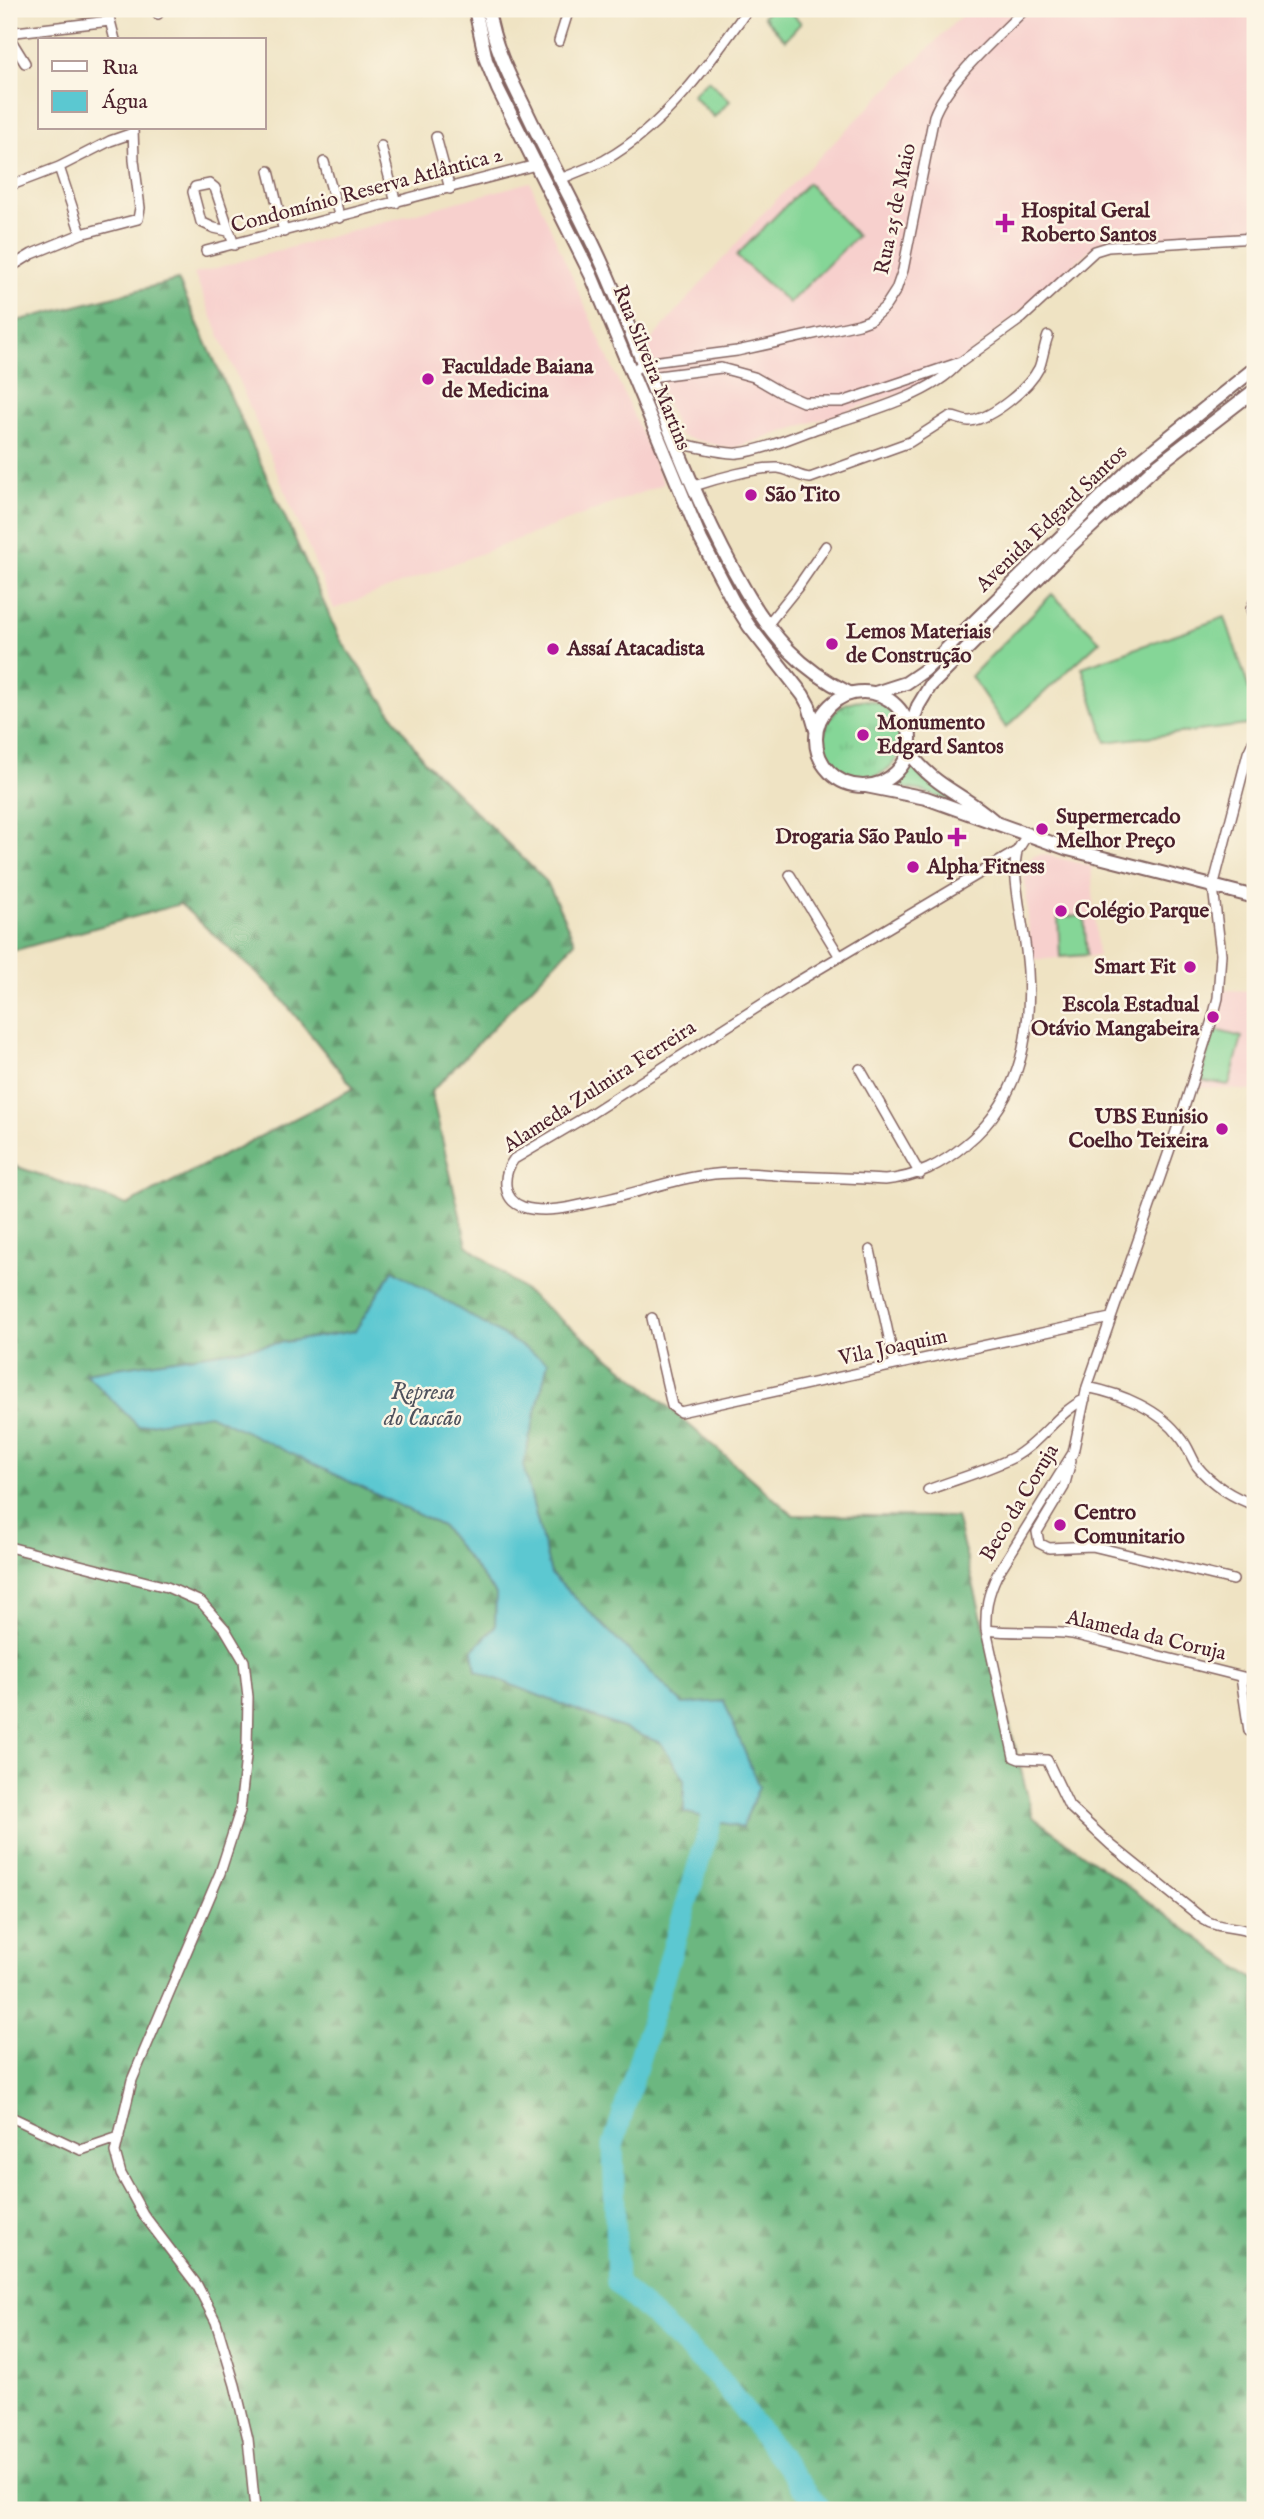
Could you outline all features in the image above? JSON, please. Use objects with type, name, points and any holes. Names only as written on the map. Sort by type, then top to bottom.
[{"type":"main road","name":"Rua Silveira Martins","points":[[475,9],[487,63],[592,275],[701,540],[749,626],[803,695],[816,730]]},
{"type":"main road","name":"Rua Silveira Martins","points":[[488,9],[503,61],[604,268],[675,443],[746,592],[789,652],[805,668],[849,693]]},
{"type":"main road","name":"Avenida Edgard Santos","points":[[874,693],[906,683],[925,670],[1132,467],[1255,368]]},
{"type":"main road","name":"Avenida Edgard Santos","points":[[910,731],[918,706],[938,676],[1065,551],[1185,442],[1255,390]]},
{"type":"main road","points":[[866,786],[885,781],[900,769],[908,752],[910,731],[903,714],[891,701],[874,693],[849,693],[834,701],[822,714],[816,730],[816,751],[827,770],[844,783],[926,798],[1068,849],[1255,897]]},
{"type":"main road","points":[[908,752],[929,776],[979,808],[994,821]]},
{"type":"street","points":[[107,9],[114,38]]},
{"type":"street","points":[[559,41],[569,9]]},
{"type":"street","points":[[560,179],[604,160],[648,129],[712,58],[748,9]]},
{"type":"street","name":"Rua 25 de Maio","points":[[631,372],[644,363],[737,351],[847,328],[870,320],[886,307],[903,270],[938,105],[951,86],[1025,9]]},
{"type":"street","points":[[25,63],[9,37],[16,32],[110,21]]},
{"type":"street","points":[[9,186],[59,167],[89,150],[133,131],[140,216],[132,221],[81,234],[32,254],[9,268]]},
{"type":"street","points":[[436,137],[450,189]]},
{"type":"street","points":[[381,146],[396,203]]},
{"type":"street","points":[[324,162],[341,218]]},
{"type":"street","name":"Condomínio Reserva Atlântica 2","points":[[206,251],[341,218],[536,165]]},
{"type":"street","points":[[59,167],[81,234]]},
{"type":"street","points":[[269,171],[284,232]]},
{"type":"street","points":[[228,230],[201,222],[193,192],[195,187],[210,184],[215,188],[234,245]]},
{"type":"street","points":[[675,443],[728,454],[764,447],[913,394],[943,379],[961,362],[1022,318],[1095,251],[1108,247],[1255,238]]},
{"type":"street","points":[[694,486],[770,468],[810,478],[910,442],[949,417],[968,422],[979,418],[1018,394],[1039,368],[1048,336]]},
{"type":"street","points":[[650,377],[721,368],[754,377],[803,402],[829,403],[880,390],[961,362]]},
{"type":"street","points":[[768,624],[826,546]]},
{"type":"street","points":[[1255,600],[1251,610],[1255,624]]},
{"type":"street","points":[[1213,887],[1248,752],[1255,738]]},
{"type":"street","name":"Alameda Zulmira Ferreira","points":[[1017,850],[1016,879],[1028,971],[1027,1019],[1018,1071],[1004,1103],[990,1121],[955,1153],[920,1174],[885,1180],[736,1172],[706,1175],[618,1197],[542,1210],[516,1204],[507,1192],[505,1179],[508,1167],[514,1159],[1017,850],[1027,835]]},
{"type":"street","points":[[790,875],[840,957]]},
{"type":"street","name":"Beco da Coruja","points":[[1213,887],[1221,954],[1216,1007],[1181,1117],[1087,1387],[1073,1453],[987,1595],[986,1630],[1014,1757],[1047,1760],[1069,1806],[1111,1845],[1203,1919],[1217,1926],[1242,1929],[1255,1934]]},
{"type":"street","points":[[860,1069],[920,1174]]},
{"type":"street","points":[[870,1250],[895,1365]]},
{"type":"street","name":"Vila Joaquim","points":[[652,1318],[672,1406],[677,1411],[682,1411],[1110,1318]]},
{"type":"street","points":[[1087,1387],[1120,1396],[1163,1419],[1181,1437],[1208,1479],[1255,1505]]},
{"type":"street","points":[[928,1490],[1015,1456],[1043,1435],[1072,1405],[1084,1399]]},
{"type":"street","points":[[1073,1453],[1064,1487],[1037,1532],[1039,1543],[1049,1548],[1092,1546],[1233,1580]]},
{"type":"street","points":[[9,1547],[167,1587],[201,1602],[225,1629],[244,1661],[248,1697],[247,1747],[240,1811],[216,1884],[132,2080],[116,2152],[121,2174],[143,2214],[197,2285],[216,2322],[248,2439],[255,2510]]},
{"type":"street","name":"Alameda da Coruja","points":[[986,1630],[1005,1633],[1072,1634],[1255,1680]]},
{"type":"street","points":[[1241,1676],[1249,1731]]},
{"type":"street","points":[[9,2116],[81,2150],[119,2137]]},
{"type":"shaded area","name":"Hospital Geral Roberto Santos","points":[[968,9],[1255,9],[1255,236],[1098,243],[939,381],[731,449],[680,436],[644,348],[766,210]]},
{"type":"shaded area","name":"Faculdade Baiana de Medicina","points":[[530,182],[664,484],[334,609],[194,274]]},
{"type":"shaded area","name":"Colégio Parque","points":[[1043,854],[1091,866],[1098,956],[1031,960],[1024,866],[1033,856]]},
{"type":"shaded area","points":[[1224,990],[1255,991],[1255,1091],[1197,1087]]},
{"type":"green space","points":[[770,9],[788,9],[801,23],[785,40],[763,16]]},
{"type":"green space","points":[[708,80],[730,101],[714,117],[692,95]]},
{"type":"green space","points":[[808,183],[857,236],[789,303],[736,256]]},
{"type":"green space","points":[[178,280],[340,639],[425,762],[547,882],[575,942],[431,1092],[467,1245],[635,1378],[793,1515],[956,1517],[1033,1817],[1255,1980],[1255,2510],[9,2510],[9,1164],[127,1205],[354,1088],[272,987],[180,904],[9,952],[9,323]],"holes":[[[355,1331],[548,1362],[523,1465],[551,1575],[683,1704],[742,1827],[684,1812],[684,1779],[661,1743],[476,1671],[473,1650],[495,1627],[496,1594],[442,1526],[209,1413],[138,1426],[86,1373]]]},
{"type":"green space","points":[[1052,594],[1100,641],[1006,728],[971,676]]},
{"type":"green space","points":[[1225,617],[1255,707],[1255,724],[1106,742],[1082,667]]},
{"type":"green space","points":[[863,700],[878,703],[895,717],[902,739],[899,754],[885,771],[863,778],[848,775],[831,761],[824,739],[827,724],[841,707]]},
{"type":"green space","points":[[910,762],[926,781],[975,811],[922,791],[893,786]]},
{"type":"green space","points":[[1084,916],[1087,955],[1060,957],[1058,917]]},
{"type":"green space","points":[[1215,1030],[1242,1037],[1229,1085],[1199,1080]]},
{"type":"water","name":"Represa do Cascão","points":[[393,1270],[548,1362],[523,1465],[551,1574],[683,1704],[724,1701],[759,1787],[742,1828],[684,1812],[684,1779],[661,1743],[476,1671],[473,1650],[495,1627],[496,1594],[442,1526],[209,1414],[138,1426],[85,1373],[355,1331]]},
{"type":"waterway","points":[[717,1793],[708,1832],[613,2146],[617,2283],[718,2377],[821,2510]]},
{"type":"place","name":"Hospital Geral Roberto Santos","points":[[1005,223]]},
{"type":"place","name":"Faculdade Baiana de Medicina","points":[[428,379]]},
{"type":"place","name":"São Tito","points":[[751,495]]},
{"type":"place","name":"Lemos Materiais de Construção","points":[[832,644]]},
{"type":"place","name":"Assaí Atacadista","points":[[553,649]]},
{"type":"place","name":"Monumento Edgard Santos","points":[[863,735]]},
{"type":"place","name":"Supermercado Melhor Preço","points":[[1042,829]]},
{"type":"place","name":"Drogaria São Paulo","points":[[957,837]]},
{"type":"place","name":"Alpha Fitness","points":[[913,867]]},
{"type":"place","name":"Colégio Parque","points":[[1061,911]]},
{"type":"place","name":"Smart Fit","points":[[1190,967]]},
{"type":"place","name":"Escola Estadual Otávio Mangabeira","points":[[1213,1017]]},
{"type":"place","name":"UBS Eunisio Coelho Teixeira","points":[[1222,1129]]},
{"type":"place","name":"Centro Comunitario","points":[[1060,1525]]}]
